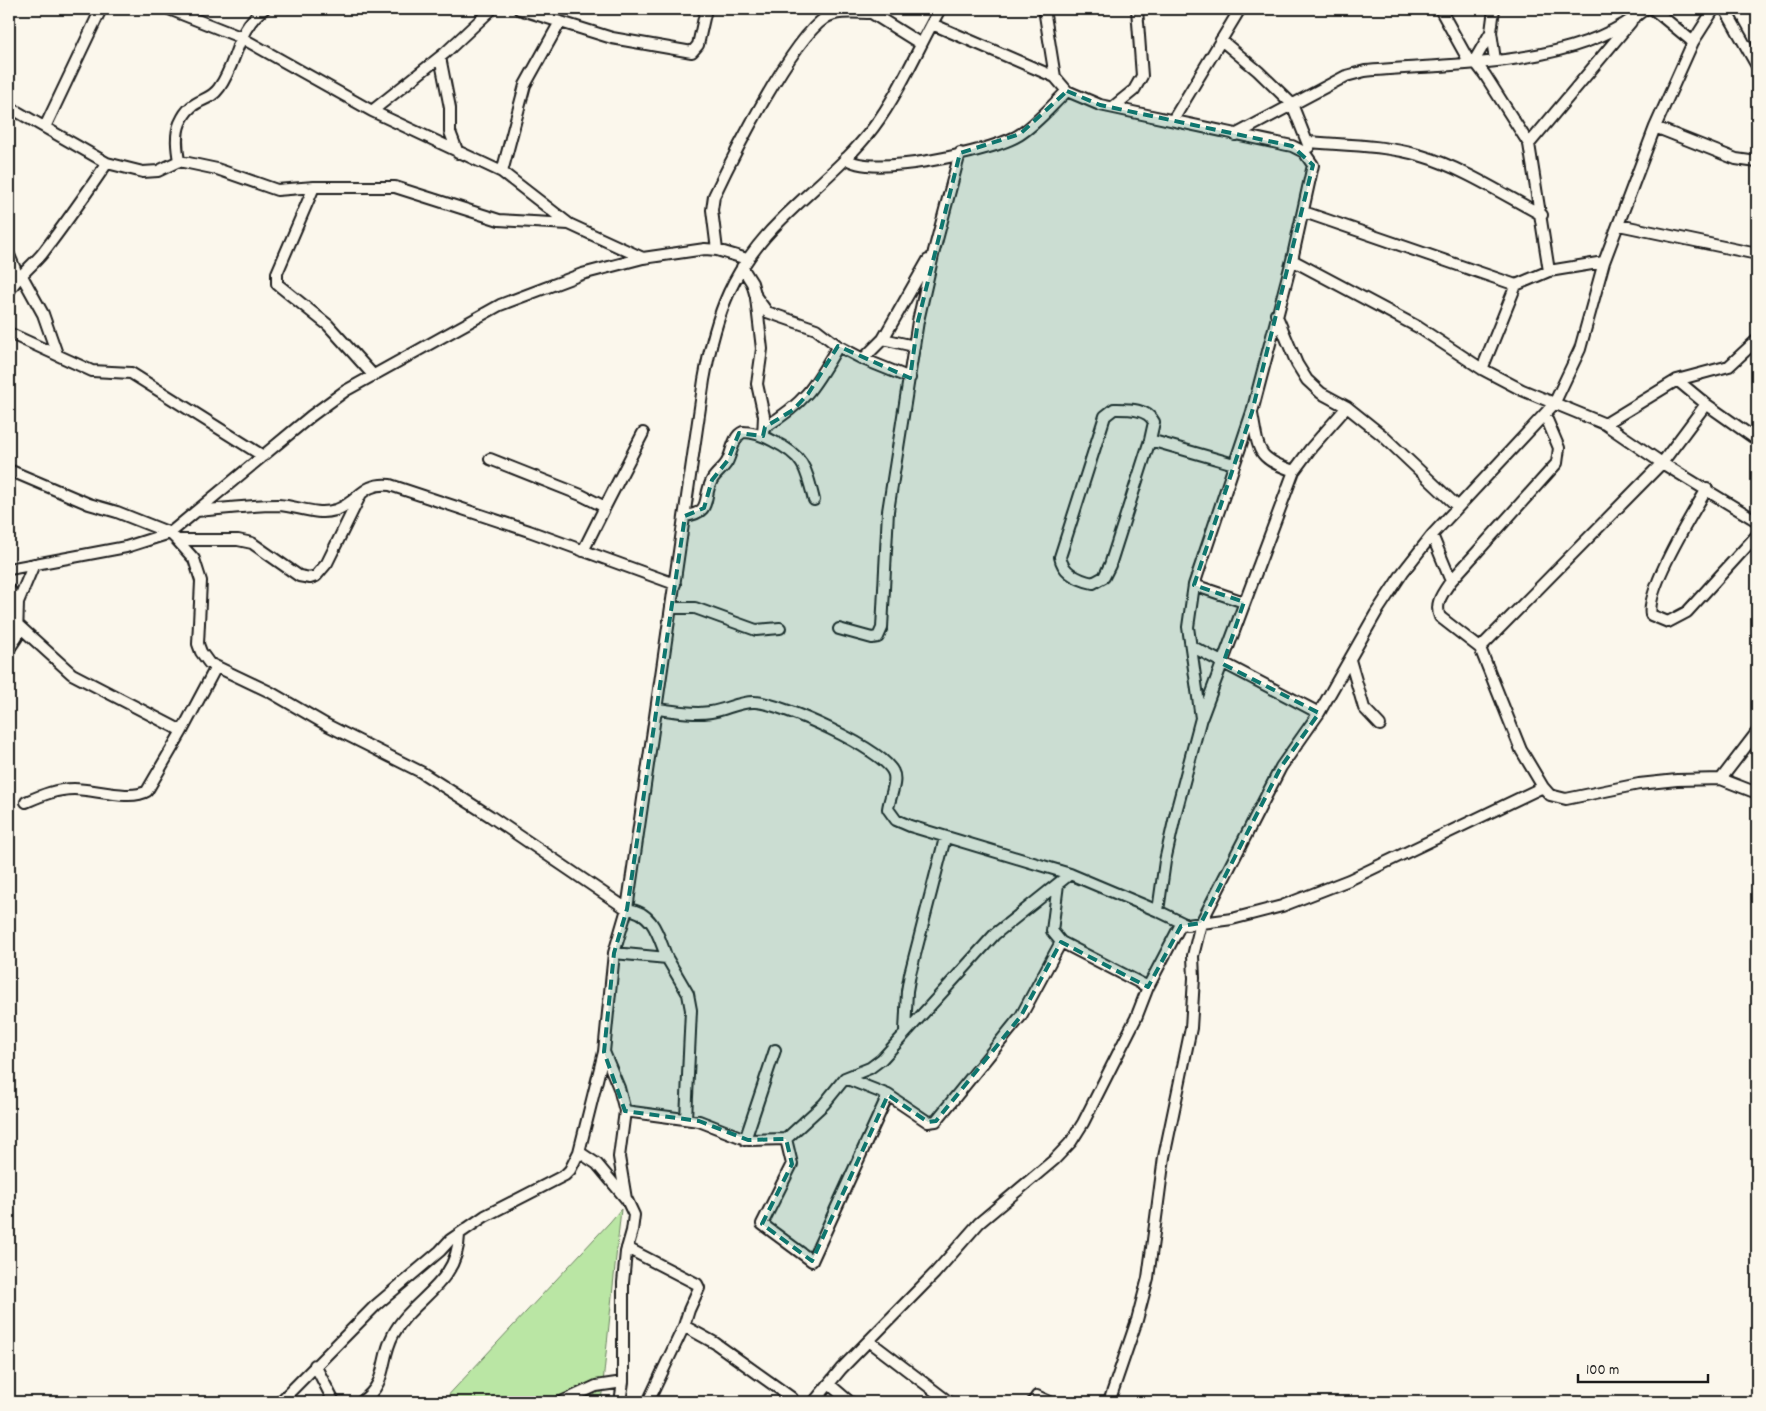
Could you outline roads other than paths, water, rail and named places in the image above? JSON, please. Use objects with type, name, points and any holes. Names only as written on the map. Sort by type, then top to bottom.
[{"type":"street","points":[[44,127],[101,9]]},
{"type":"street","points":[[169,9],[240,37],[372,111],[502,172],[568,224],[643,258]]},
{"type":"street","points":[[179,161],[177,138],[179,125],[192,105],[218,90],[240,37],[252,19],[264,9]]},
{"type":"street","points":[[372,111],[440,57],[492,9]]},
{"type":"street","points":[[519,9],[625,41],[692,52],[698,45],[706,9]]},
{"type":"street","points":[[280,1402],[375,1306],[440,1251],[450,1240],[459,1236],[484,1216],[565,1175],[570,1170],[579,1152],[604,1052],[614,953],[627,909],[711,340],[725,298],[745,263],[781,220],[846,158],[882,115],[940,9]]},
{"type":"street","points":[[1044,9],[1056,77],[1067,91],[1090,102],[1292,146],[1304,152],[1313,165]]},
{"type":"street","points":[[1113,107],[1134,90],[1142,76],[1137,9]]},
{"type":"street","points":[[1173,120],[1240,9]]},
{"type":"street","points":[[1440,9],[1473,63],[1486,75],[1529,144],[1542,216],[1549,271]]},
{"type":"street","points":[[1486,75],[1494,61],[1491,32],[1494,9]]},
{"type":"street","points":[[1529,144],[1633,19],[1645,9]]},
{"type":"street","points":[[1653,9],[1694,42]]},
{"type":"street","points":[[1109,1402],[1137,1320],[1148,1278],[1164,1157],[1190,1028],[1194,978],[1193,956],[1201,923],[1281,767],[1319,713],[1376,613],[1403,572],[1432,535],[1554,404],[1588,325],[1604,262],[1655,127],[1694,42],[1714,9]]},
{"type":"street","points":[[1725,9],[1757,66]]},
{"type":"street","points":[[717,250],[712,210],[714,196],[782,71],[804,40],[825,18],[840,13],[867,11],[921,44]]},
{"type":"street","points":[[1235,135],[1346,76],[1365,71],[1494,61],[1576,46],[1633,19]]},
{"type":"street","points":[[502,172],[525,85],[560,22]]},
{"type":"street","points":[[932,24],[1056,77]]},
{"type":"street","points":[[1473,63],[1491,32]]},
{"type":"street","points":[[1201,718],[1188,627],[1194,585],[1252,412],[1304,212],[1313,165],[1308,142],[1292,104],[1258,71],[1221,40]]},
{"type":"street","points":[[440,57],[448,94],[450,132],[458,153]]},
{"type":"street","points":[[846,158],[857,165],[920,163],[1012,139],[1067,91]]},
{"type":"street","points":[[9,107],[107,163],[152,173],[179,161],[217,169],[277,190],[314,187],[395,187],[499,220],[568,224]]},
{"type":"street","points":[[1655,127],[1736,159],[1757,162]]},
{"type":"street","points":[[1308,142],[1400,151],[1423,156],[1449,167],[1542,216]]},
{"type":"street","points":[[839,629],[872,638],[878,637],[882,628],[888,511],[914,346],[934,251],[960,153]]},
{"type":"street","points":[[9,291],[59,232],[107,163]]},
{"type":"street","points":[[314,187],[277,273],[277,284],[328,325],[373,375]]},
{"type":"street","points":[[1304,212],[1516,285],[1549,271],[1604,262]]},
{"type":"street","points":[[1619,225],[1757,254]]},
{"type":"street","points":[[173,536],[197,511],[311,416],[345,391],[410,357],[467,322],[500,305],[582,274],[643,258],[692,250],[717,250],[745,263],[756,297],[762,343],[757,384],[764,432]]},
{"type":"street","points":[[862,359],[883,338],[934,251]]},
{"type":"street","points":[[9,255],[16,269],[18,279],[43,314],[57,354]]},
{"type":"street","points":[[1292,260],[1418,327],[1482,369],[1554,404],[1605,424],[1662,463],[1757,521]]},
{"type":"street","points":[[1482,369],[1516,285]]},
{"type":"street","points":[[756,297],[767,312],[816,329],[838,346],[862,359],[910,378]]},
{"type":"street","points":[[1276,314],[1296,364],[1306,380],[1321,393],[1347,407],[1382,435],[1458,507]]},
{"type":"street","points":[[9,333],[92,371],[131,373],[263,456]]},
{"type":"street","points":[[883,338],[914,346]]},
{"type":"street","points":[[1605,424],[1677,380],[1729,366],[1757,340]]},
{"type":"street","points":[[764,432],[800,404],[818,381],[838,346]]},
{"type":"street","points":[[1677,380],[1706,404],[1757,440]]},
{"type":"street","points":[[1480,648],[1662,463],[1706,404]]},
{"type":"street","points":[[1158,911],[1165,860],[1201,718],[1223,664],[1244,602],[1294,472],[1311,448],[1347,407]]},
{"type":"street","points":[[1114,409],[1131,409],[1146,414],[1154,422],[1150,440],[1110,565],[1104,576],[1093,583],[1070,573],[1062,566],[1060,558],[1105,416],[1114,409]]},
{"type":"street","points":[[1252,412],[1261,453],[1268,461],[1294,472]]},
{"type":"street","points":[[1545,415],[1559,448],[1557,464],[1451,581],[1438,603],[1440,617],[1480,648],[1520,750],[1550,795],[1566,800],[1639,784],[1677,780],[1721,779],[1757,793]]},
{"type":"street","points":[[685,516],[696,514],[704,508],[712,480],[728,460],[739,434],[748,432],[764,432],[794,453],[808,475],[814,500]]},
{"type":"street","points":[[583,551],[643,433]]},
{"type":"street","points":[[1150,440],[1234,464]]},
{"type":"street","points":[[490,460],[581,495],[605,507]]},
{"type":"street","points":[[9,470],[89,504],[110,509],[173,536],[190,554],[200,575],[199,647],[206,660],[216,667],[270,692],[327,725],[420,772],[490,816],[627,909],[638,910],[648,919],[656,931],[667,958],[688,994],[691,1005],[686,1120]]},
{"type":"street","points":[[197,511],[276,505],[323,512],[336,510],[349,503],[372,485],[390,485],[675,584]]},
{"type":"street","points":[[1707,489],[1679,536],[1656,586],[1649,608],[1651,615],[1668,622],[1687,612],[1757,535]]},
{"type":"street","points":[[9,569],[126,548],[173,536],[252,542],[300,576],[310,578],[316,576],[328,563],[361,493]]},
{"type":"street","points":[[1432,535],[1451,581]]},
{"type":"street","points":[[9,649],[17,637],[19,626],[18,602],[34,564]]},
{"type":"street","points":[[1194,585],[1244,602]]},
{"type":"street","points":[[9,589],[18,602]]},
{"type":"street","points":[[672,608],[694,608],[756,630],[780,628]]},
{"type":"street","points":[[19,626],[72,674],[182,731]]},
{"type":"street","points":[[1191,646],[1319,713]]},
{"type":"street","points":[[1350,660],[1364,708],[1380,725]]},
{"type":"street","points":[[26,802],[41,795],[73,789],[125,795],[144,793],[149,788],[182,731],[216,667]]},
{"type":"street","points":[[658,709],[698,713],[756,702],[802,716],[857,742],[876,754],[894,773],[888,804],[890,814],[896,820],[945,838],[1070,874],[1158,911],[1182,924],[1232,919],[1282,906],[1350,880],[1543,787]]},
{"type":"street","points":[[1721,779],[1757,732]]},
{"type":"street","points":[[906,1031],[910,974],[945,838]]},
{"type":"street","points":[[625,1111],[699,1121],[745,1140],[786,1139],[824,1104],[845,1078],[876,1064],[995,934],[1070,874]]},
{"type":"street","points":[[1058,884],[1052,931],[1061,942],[1148,987]]},
{"type":"street","points":[[814,1402],[979,1223],[1054,1160],[1070,1142],[1083,1123],[1136,1018],[1148,987],[1182,924]]},
{"type":"street","points":[[845,1078],[888,1095],[928,1122],[936,1121],[1021,1016],[1061,942]]},
{"type":"street","points":[[614,953],[667,958]]},
{"type":"street","points":[[745,1140],[775,1050]]},
{"type":"street","points":[[604,1052],[619,1088],[625,1111],[619,1157],[627,1200],[634,1215],[627,1248],[622,1308],[624,1382],[620,1402]]},
{"type":"street","points":[[786,1139],[792,1164],[762,1224],[812,1261],[888,1095]]},
{"type":"street","points":[[579,1152],[597,1164],[627,1200]]},
{"type":"street","points":[[361,1402],[377,1389],[389,1343],[398,1326],[433,1292],[449,1269],[459,1250],[459,1236]]},
{"type":"street","points":[[627,1248],[697,1284],[699,1288],[684,1326],[648,1402]]},
{"type":"street","points":[[684,1326],[715,1343],[792,1401]]},
{"type":"street","points":[[869,1341],[949,1402]]},
{"type":"street","points":[[315,1365],[334,1402]]},
{"type":"street","points":[[561,1402],[596,1386],[624,1382]]},
{"type":"street","points":[[829,1384],[850,1402]]},
{"type":"street","points":[[1034,1402],[1037,1396],[1050,1402]]}]
